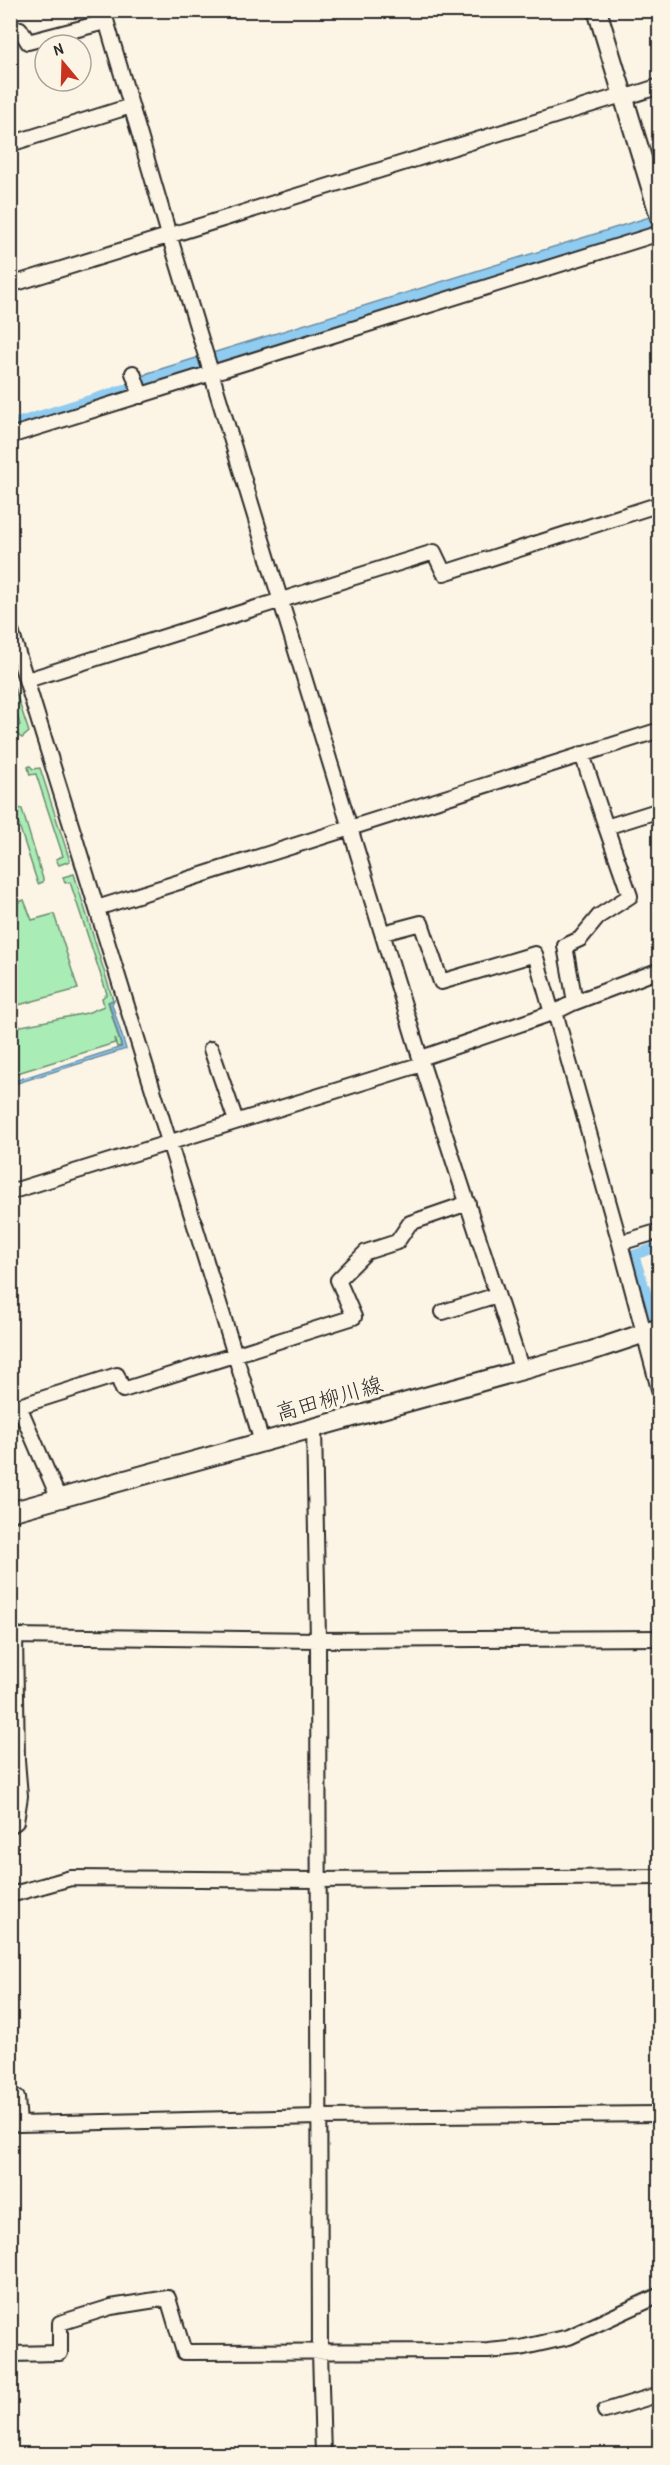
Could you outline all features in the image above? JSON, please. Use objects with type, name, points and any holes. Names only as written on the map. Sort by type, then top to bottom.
[{"type":"main road","points":[[597,10],[659,215]]},
{"type":"main road","name":"高田柳川線","points":[[10,1512],[315,1426],[522,1371],[652,1330]]},
{"type":"street","points":[[10,32],[20,29],[28,42],[104,16],[422,1061],[522,1371]]},
{"type":"street","points":[[10,285],[660,86]]},
{"type":"street","points":[[10,144],[131,106]]},
{"type":"street","points":[[10,436],[137,384],[211,371],[660,233]]},
{"type":"street","points":[[27,680],[434,552],[444,573],[660,504]]},
{"type":"street","points":[[10,628],[262,1442]]},
{"type":"street","points":[[97,908],[660,730]]},
{"type":"street","points":[[574,1002],[565,946],[580,939],[599,916],[630,896],[582,754]]},
{"type":"street","points":[[606,827],[660,810]]},
{"type":"street","points":[[383,933],[421,923],[441,982],[535,954],[620,1243],[652,1330],[660,1394]]},
{"type":"street","points":[[10,1192],[422,1061],[660,970]]},
{"type":"street","points":[[211,1049],[237,1121]]},
{"type":"street","points":[[59,1499],[15,1407],[117,1375],[123,1390],[354,1317],[338,1280],[366,1252],[398,1242],[410,1223],[468,1203]]},
{"type":"street","points":[[620,1243],[660,1231]]},
{"type":"street","points":[[443,1312],[497,1295]]},
{"type":"street","points":[[315,1426],[318,1640],[320,2352],[323,2454]]},
{"type":"street","points":[[10,1826],[16,1822],[20,1796],[13,1636],[318,1640],[660,1638]]},
{"type":"street","points":[[10,1895],[71,1878],[317,1880],[660,1877]]},
{"type":"street","points":[[10,2098],[17,2098],[19,2124],[319,2117],[660,2114]]},
{"type":"street","points":[[10,2354],[60,2353],[60,2322],[111,2307],[168,2298],[184,2352],[488,2351],[520,2348],[569,2337],[660,2295]]},
{"type":"street","points":[[605,2411],[660,2394]]},
{"type":"green space","points":[[10,675],[29,732],[22,738],[16,734],[14,728],[20,725],[11,694]]},
{"type":"green space","points":[[28,767],[33,769],[40,768],[70,861],[59,865],[56,859],[63,856],[36,774],[30,775]]},
{"type":"green space","points":[[22,809],[43,879],[43,882],[38,884],[14,810]]},
{"type":"green space","points":[[74,874],[113,1000],[108,1002],[121,1046],[117,1047],[114,1038],[115,1043],[11,1075],[11,1028],[87,1013],[104,1006],[102,998],[107,994],[70,882],[65,883],[63,877]]},
{"type":"green space","points":[[24,900],[32,920],[54,914],[78,989],[11,1007],[11,905]]},
{"type":"water","points":[[659,214],[659,228],[151,387],[144,387],[141,377],[148,373]]},
{"type":"water","points":[[114,1000],[112,1004],[126,1049],[11,1085],[11,1082],[122,1047],[109,1002]]},
{"type":"waterway","points":[[10,425],[144,383]]},
{"type":"waterway","points":[[659,1332],[634,1255],[660,1246]]}]
